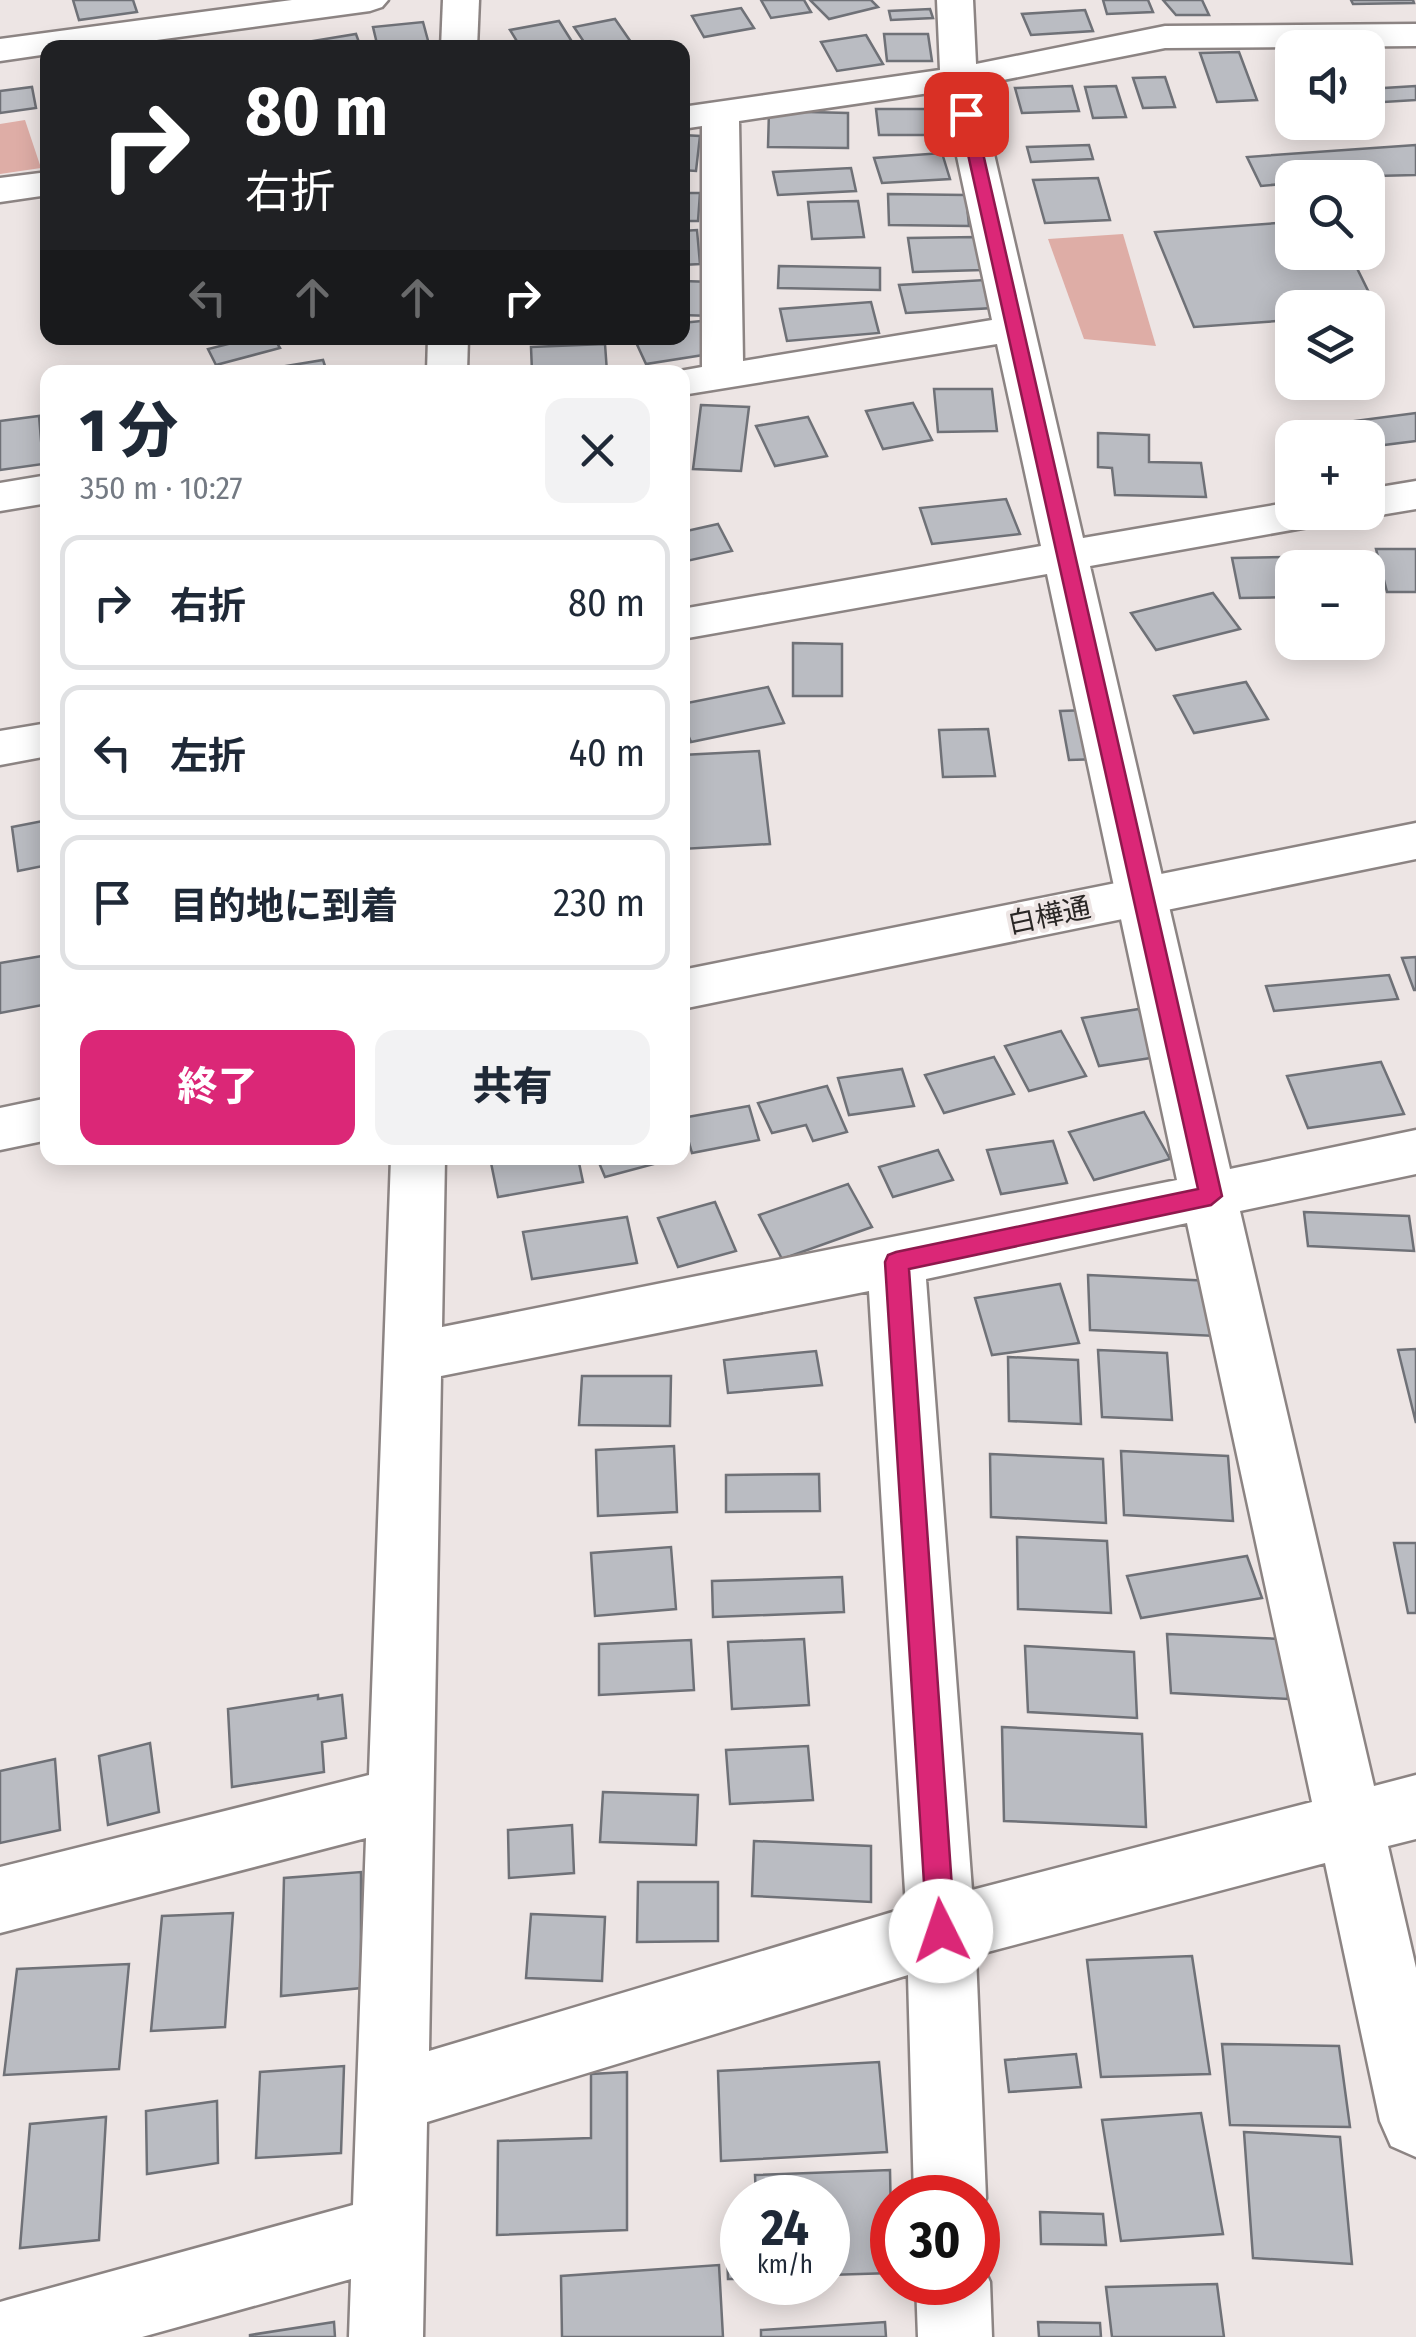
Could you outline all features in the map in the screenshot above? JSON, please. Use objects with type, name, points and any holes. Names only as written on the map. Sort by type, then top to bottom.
[{"type":"street","points":[[74,40],[370,0]]},
{"type":"street","points":[[460,40],[463,0]]},
{"type":"street","points":[[955,0],[958,78],[1416,2121]]},
{"type":"street","points":[[723,376],[701,115],[958,78],[1165,37],[1416,34]]},
{"type":"street","points":[[0,50],[40,45]]},
{"type":"street","points":[[0,190],[40,184]]},
{"type":"street","points":[[690,382],[1016,329]]},
{"type":"street","points":[[0,497],[40,490]]},
{"type":"street","points":[[1385,501],[1416,495]]},
{"type":"street","points":[[690,623],[1275,519]]},
{"type":"street","points":[[0,748],[40,741]]},
{"type":"street","name":"白樺通","points":[[690,988],[1416,841]]},
{"type":"street","points":[[0,1129],[40,1121]]},
{"type":"street","points":[[413,1356],[896,1262],[1416,1152]]},
{"type":"street","points":[[386,2337],[418,1165]]},
{"type":"street","points":[[896,1262],[941,1931],[949,2175]]},
{"type":"street","points":[[0,1900],[400,1798]]},
{"type":"street","points":[[392,2098],[941,1931],[1416,1807]]},
{"type":"street","points":[[7,2337],[389,2232]]},
{"type":"street","points":[[954,2305],[955,2337]]},
{"type":"shaded area","points":[[25,120],[40,168],[0,174],[0,124]]},
{"type":"shaded area","points":[[1123,234],[1156,346],[1084,339],[1048,239]]},
{"type":"building","points":[[73,0],[133,0],[137,12],[79,20]]},
{"type":"building","points":[[761,0],[804,0],[811,12],[771,18]]},
{"type":"building","points":[[810,0],[871,0],[878,7],[829,19]]},
{"type":"building","points":[[1103,0],[1148,0],[1153,12],[1107,14]]},
{"type":"building","points":[[1163,0],[1202,0],[1209,15],[1176,15]]},
{"type":"building","points":[[1351,0],[1413,0],[1414,3],[1353,4]]},
{"type":"building","points":[[741,8],[754,28],[704,37],[692,16]]},
{"type":"building","points":[[930,9],[933,18],[891,20],[889,11]]},
{"type":"building","points":[[1085,10],[1093,31],[1031,35],[1022,14]]},
{"type":"building","points":[[615,19],[630,40],[583,40],[574,27]]},
{"type":"building","points":[[559,21],[571,40],[516,40],[510,30]]},
{"type":"building","points":[[423,22],[428,40],[376,40],[373,27]]},
{"type":"building","points":[[356,34],[358,40],[319,40]]},
{"type":"building","points":[[884,34],[928,34],[932,61],[887,61]]},
{"type":"building","points":[[866,35],[883,64],[837,71],[821,42]]},
{"type":"building","points":[[1239,52],[1257,100],[1217,102],[1200,53]]},
{"type":"building","points":[[1165,77],[1175,107],[1143,108],[1133,78]]},
{"type":"building","points":[[1072,86],[1079,111],[1022,113],[1015,88]]},
{"type":"building","points":[[1116,86],[1126,117],[1093,118],[1085,87]]},
{"type":"building","points":[[1416,86],[1416,100],[1385,102],[1385,88]]},
{"type":"building","points":[[32,87],[36,108],[0,113],[0,91]]},
{"type":"building","points":[[876,109],[941,109],[944,135],[879,135]]},
{"type":"building","points":[[769,111],[848,113],[848,148],[768,147]]},
{"type":"building","points":[[690,135],[700,136],[696,171],[690,171]]},
{"type":"building","points":[[1089,145],[1093,159],[1031,162],[1027,147]]},
{"type":"building","points":[[1416,145],[1416,175],[1385,176],[1385,160],[1275,160],[1275,185],[1261,186],[1247,157]]},
{"type":"building","points":[[942,153],[950,179],[882,183],[874,158]]},
{"type":"building","points":[[851,168],[856,191],[778,195],[773,172]]},
{"type":"building","points":[[1098,178],[1110,220],[1045,223],[1033,180]]},
{"type":"building","points":[[690,193],[700,193],[698,221],[690,221]]},
{"type":"building","points":[[888,194],[966,195],[969,226],[889,225]]},
{"type":"building","points":[[858,201],[864,237],[812,239],[808,202]]},
{"type":"building","points":[[1275,223],[1275,270],[1358,270],[1368,290],[1275,290],[1275,321],[1194,327],[1155,232]]},
{"type":"building","points":[[690,230],[697,230],[700,264],[690,265]]},
{"type":"building","points":[[977,237],[982,270],[913,272],[908,238]]},
{"type":"building","points":[[779,266],[880,268],[880,290],[778,288]]},
{"type":"building","points":[[985,280],[993,308],[906,313],[899,285]]},
{"type":"building","points":[[690,281],[714,282],[712,316],[690,315]]},
{"type":"building","points":[[871,302],[879,333],[787,341],[780,309]]},
{"type":"building","points":[[701,321],[716,353],[646,364],[637,345],[690,345],[690,322]]},
{"type":"building","points":[[224,345],[280,348],[216,365],[208,349]]},
{"type":"building","points":[[605,345],[606,365],[532,365],[531,347]]},
{"type":"building","points":[[323,360],[325,365],[292,365]]},
{"type":"building","points":[[934,389],[992,389],[997,431],[938,432]]},
{"type":"building","points":[[913,403],[932,440],[883,449],[866,411]]},
{"type":"building","points":[[701,405],[749,407],[741,471],[693,469]]},
{"type":"building","points":[[1416,413],[1416,441],[1385,445],[1385,420],[1363,420]]},
{"type":"building","points":[[39,416],[40,464],[0,470],[0,421]]},
{"type":"building","points":[[808,417],[827,456],[775,466],[756,426]]},
{"type":"building","points":[[1098,433],[1149,435],[1149,462],[1201,463],[1206,497],[1115,495],[1112,468],[1098,467]]},
{"type":"building","points":[[1006,499],[1020,534],[932,544],[920,508]]},
{"type":"building","points":[[718,524],[732,551],[690,560],[690,530]]},
{"type":"building","points":[[1416,549],[1416,592],[1387,592],[1385,550],[1376,550]]},
{"type":"building","points":[[1275,557],[1275,597],[1240,598],[1232,558]]},
{"type":"building","points":[[1213,593],[1240,629],[1156,650],[1131,613]]},
{"type":"building","points":[[793,643],[842,644],[842,696],[793,696]]},
{"type":"building","points":[[1246,682],[1268,719],[1194,733],[1174,696]]},
{"type":"building","points":[[768,687],[784,723],[691,742],[690,702]]},
{"type":"building","points":[[1089,710],[1100,759],[1069,760],[1060,711]]},
{"type":"building","points":[[988,729],[995,776],[943,777],[939,730]]},
{"type":"building","points":[[759,751],[770,844],[690,849],[690,755]]},
{"type":"building","points":[[40,822],[40,867],[18,871],[12,827]]},
{"type":"building","points":[[40,956],[40,1006],[0,1013],[0,963]]},
{"type":"building","points":[[1416,957],[1416,990],[1414,990],[1402,958]]},
{"type":"building","points":[[1389,975],[1398,999],[1274,1011],[1266,986]]},
{"type":"building","points":[[1139,1009],[1157,1057],[1099,1066],[1082,1018]]},
{"type":"building","points":[[1061,1031],[1086,1076],[1029,1091],[1005,1046]]},
{"type":"building","points":[[994,1057],[1014,1094],[944,1113],[925,1075]]},
{"type":"building","points":[[1381,1062],[1404,1114],[1308,1128],[1287,1076]]},
{"type":"building","points":[[902,1069],[914,1106],[849,1115],[838,1078]]},
{"type":"building","points":[[827,1086],[847,1132],[813,1141],[806,1125],[772,1133],[758,1103]]},
{"type":"building","points":[[749,1106],[759,1140],[692,1153],[690,1117]]},
{"type":"building","points":[[1144,1112],[1170,1159],[1094,1180],[1069,1132]]},
{"type":"building","points":[[1053,1141],[1067,1183],[1001,1194],[987,1150]]},
{"type":"building","points":[[938,1150],[953,1180],[893,1197],[879,1167]]},
{"type":"building","points":[[491,1165],[579,1165],[583,1182],[498,1197]]},
{"type":"building","points":[[600,1165],[650,1165],[605,1177]]},
{"type":"building","points":[[848,1184],[872,1227],[782,1259],[759,1215]]},
{"type":"building","points":[[715,1202],[736,1251],[678,1267],[658,1218]]},
{"type":"building","points":[[1304,1212],[1409,1216],[1414,1251],[1308,1246]]},
{"type":"building","points":[[627,1217],[637,1263],[532,1279],[523,1232]]},
{"type":"building","points":[[1088,1275],[1212,1281],[1216,1336],[1090,1330]]},
{"type":"building","points":[[1060,1284],[1079,1343],[992,1355],[975,1298]]},
{"type":"building","points":[[1416,1349],[1416,1423],[1398,1350]]},
{"type":"building","points":[[1098,1350],[1167,1353],[1172,1420],[1102,1417]]},
{"type":"building","points":[[816,1351],[822,1385],[728,1393],[724,1360]]},
{"type":"building","points":[[1008,1357],[1078,1360],[1081,1424],[1009,1421]]},
{"type":"building","points":[[582,1376],[671,1376],[670,1426],[579,1425]]},
{"type":"building","points":[[674,1446],[677,1512],[598,1516],[596,1450]]},
{"type":"building","points":[[1121,1451],[1228,1456],[1233,1521],[1124,1515]]},
{"type":"building","points":[[990,1454],[1103,1459],[1106,1523],[991,1517]]},
{"type":"building","points":[[819,1474],[820,1511],[726,1512],[726,1475]]},
{"type":"building","points":[[1017,1537],[1107,1541],[1111,1613],[1018,1609]]},
{"type":"building","points":[[1394,1543],[1416,1543],[1416,1613],[1408,1613]]},
{"type":"building","points":[[671,1547],[676,1609],[595,1616],[591,1553]]},
{"type":"building","points":[[1247,1556],[1262,1598],[1141,1618],[1127,1576]]},
{"type":"building","points":[[842,1577],[844,1612],[713,1617],[712,1581]]},
{"type":"building","points":[[1167,1634],[1282,1639],[1288,1699],[1171,1693]]},
{"type":"building","points":[[804,1639],[809,1705],[732,1709],[728,1642]]},
{"type":"building","points":[[691,1640],[694,1690],[599,1695],[599,1644]]},
{"type":"building","points":[[1025,1646],[1134,1652],[1137,1718],[1028,1712]]},
{"type":"building","points":[[318,1695],[318,1699],[342,1695],[346,1738],[322,1742],[324,1772],[232,1787],[228,1709]]},
{"type":"building","points":[[1002,1727],[1142,1734],[1146,1827],[1004,1821]]},
{"type":"building","points":[[150,1743],[159,1812],[108,1825],[99,1756]]},
{"type":"building","points":[[808,1746],[813,1800],[730,1804],[726,1750]]},
{"type":"building","points":[[55,1759],[60,1830],[0,1843],[0,1771]]},
{"type":"building","points":[[603,1792],[698,1795],[696,1845],[600,1842]]},
{"type":"building","points":[[572,1825],[574,1873],[509,1878],[508,1830]]},
{"type":"building","points":[[754,1841],[871,1846],[871,1902],[752,1896]]},
{"type":"building","points":[[361,1872],[361,1988],[281,1996],[284,1878]]},
{"type":"building","points":[[638,1882],[718,1882],[718,1941],[637,1942]]},
{"type":"building","points":[[233,1913],[225,2027],[151,2031],[162,1916]]},
{"type":"building","points":[[531,1914],[605,1917],[602,1981],[526,1978]]},
{"type":"building","points":[[1192,1956],[1210,2074],[1101,2077],[1087,1960]]},
{"type":"building","points":[[129,1964],[119,2069],[4,2075],[17,1969]]},
{"type":"building","points":[[1222,2044],[1339,2046],[1350,2127],[1230,2125]]},
{"type":"building","points":[[1076,2054],[1081,2087],[1009,2092],[1005,2060]]},
{"type":"building","points":[[879,2062],[887,2152],[721,2161],[718,2071]]},
{"type":"building","points":[[344,2066],[341,2153],[256,2158],[260,2072]]},
{"type":"building","points":[[627,2072],[627,2230],[497,2235],[498,2141],[591,2138],[591,2074]]},
{"type":"building","points":[[217,2101],[218,2163],[147,2174],[146,2111]]},
{"type":"building","points":[[1201,2113],[1223,2234],[1121,2241],[1102,2120]]},
{"type":"building","points":[[106,2117],[99,2240],[20,2248],[30,2124]]},
{"type":"building","points":[[1244,2132],[1340,2137],[1352,2264],[1253,2258]]},
{"type":"building","points":[[890,2170],[890,2175],[870,2175],[870,2274],[850,2274],[850,2175],[755,2175]]},
{"type":"building","points":[[1040,2212],[1103,2214],[1106,2245],[1041,2244]]},
{"type":"building","points":[[719,2265],[723,2337],[562,2337],[561,2276]]},
{"type":"building","points":[[1217,2284],[1224,2337],[1112,2337],[1106,2287]]},
{"type":"building","points":[[334,2322],[335,2337],[250,2337],[250,2335]]},
{"type":"building","points":[[885,2322],[886,2337],[761,2337],[761,2330]]},
{"type":"building","points":[[1038,2322],[1100,2323],[1101,2337],[1039,2337]]},
{"type":"route","points":[[941,1931],[896,1262],[1211,1196],[966,114]]}]
